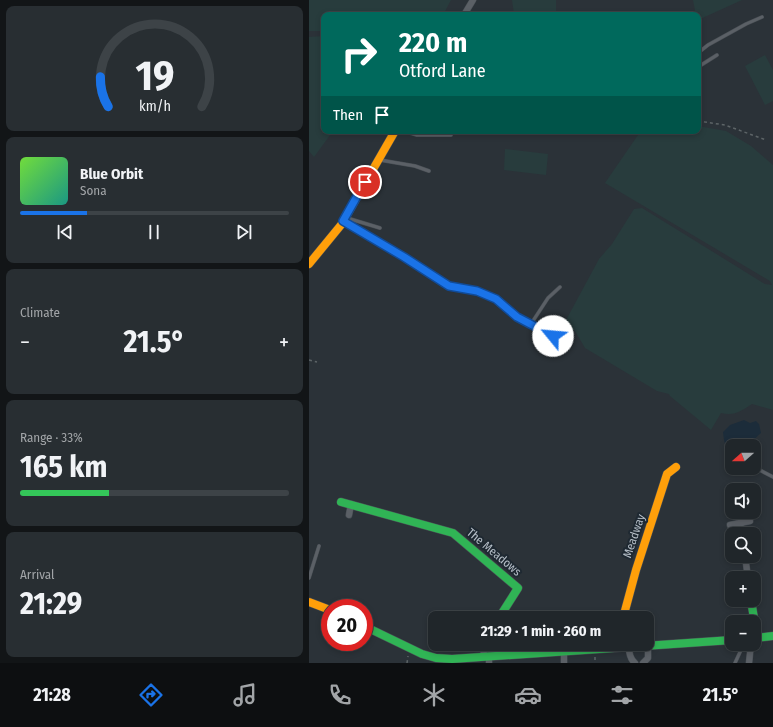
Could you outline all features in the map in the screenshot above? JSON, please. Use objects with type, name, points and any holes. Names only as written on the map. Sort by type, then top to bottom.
[{"type":"street","points":[[466,12],[473,0]]},
{"type":"street","points":[[309,264],[344,219],[393,134]]},
{"type":"street","name":"Meadway","points":[[625,611],[636,570],[667,474],[676,467]]},
{"type":"street","name":"The Meadows","points":[[341,502],[453,533],[518,588],[503,611]]},
{"type":"street","points":[[349,515],[351,504]]},
{"type":"street","points":[[730,525],[750,521]]},
{"type":"street","points":[[740,523],[740,527]]},
{"type":"street","points":[[309,602],[321,607]]},
{"type":"street","points":[[373,630],[422,654],[436,658],[487,659],[564,651],[564,663]]},
{"type":"street","points":[[761,637],[773,636]]},
{"type":"street","points":[[654,646],[725,640]]},
{"type":"street","points":[[627,651],[635,663]]},
{"type":"street","points":[[643,663],[648,658],[648,651]]},
{"type":"street","points":[[749,663],[750,651]]},
{"type":"lane","points":[[701,51],[708,45],[746,24],[762,17]]},
{"type":"lane","points":[[701,65],[717,55]]},
{"type":"lane","points":[[414,134],[451,135]]},
{"type":"lane","points":[[378,159],[415,166],[429,171]]},
{"type":"lane","points":[[344,219],[380,228]]},
{"type":"lane","points":[[344,219],[449,286],[477,291],[496,299],[517,317],[553,336]]},
{"type":"lane","points":[[531,324],[548,298],[560,287]]},
{"type":"lane","points":[[761,471],[773,477]]},
{"type":"lane","points":[[309,578],[319,546]]},
{"type":"lane","points":[[735,663],[741,651]]},
{"type":"path","points":[[701,121],[725,125],[767,140]]},
{"type":"path","points":[[309,360],[317,362]]},
{"type":"green space","points":[[309,0],[451,0],[445,12],[321,12],[321,31],[309,31]]},
{"type":"green space","points":[[512,0],[556,0],[556,12],[514,12]]},
{"type":"green space","points":[[693,0],[742,0],[701,19],[701,12],[695,12]]},
{"type":"green space","points":[[321,36],[321,134],[331,134],[314,157],[309,151],[309,37]]},
{"type":"green space","points":[[765,55],[773,70],[773,101],[765,105],[745,66]]},
{"type":"green space","points":[[701,127],[726,131],[751,146],[773,165],[773,410],[752,404],[741,411],[730,414],[721,413],[711,430],[669,394],[657,391],[585,348],[575,331],[566,326],[565,322],[599,259],[612,244],[634,209],[642,208],[765,284],[772,285],[770,281],[605,183],[638,135],[701,134]]},
{"type":"green space","points":[[505,149],[548,154],[546,175],[504,170]]},
{"type":"water","points":[[744,420],[750,423],[756,421],[759,424],[761,433],[755,439],[725,439],[725,442],[723,432],[730,425]]},
{"type":"traffic: fast","points":[[341,502],[453,533],[518,588],[503,611]]},
{"type":"traffic: fast","points":[[752,607],[753,615]]},
{"type":"traffic: fast","points":[[373,630],[422,654],[436,658],[452,659],[725,640]]},
{"type":"traffic: fast","points":[[761,637],[773,636]]},
{"type":"traffic: slow","points":[[309,264],[341,225],[393,134]]},
{"type":"traffic: slow","points":[[625,611],[636,570],[667,474],[676,467]]},
{"type":"traffic: slow","points":[[309,602],[321,607]]},
{"type":"route","points":[[365,182],[343,221],[449,286],[477,291],[496,299],[517,317],[553,336]]}]
